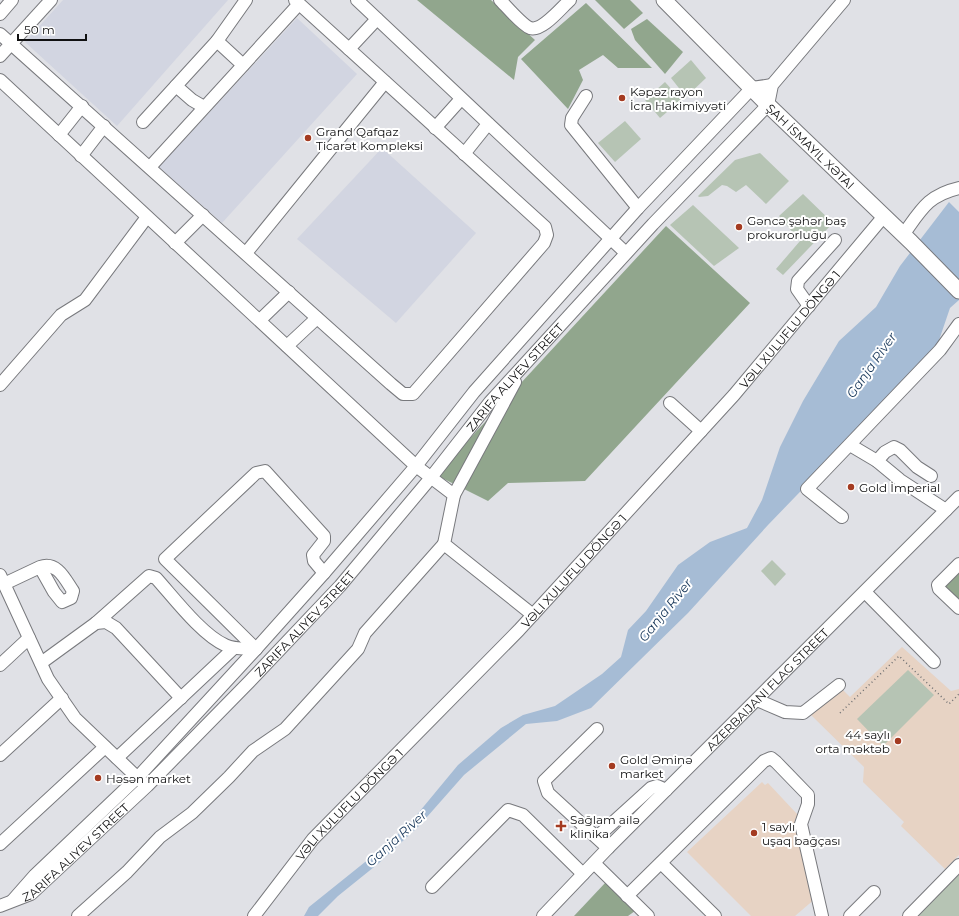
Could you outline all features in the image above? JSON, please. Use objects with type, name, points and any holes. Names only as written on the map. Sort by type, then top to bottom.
[{"type":"main road","points":[[664,0],[768,105],[907,238],[959,291]]},
{"type":"street","points":[[0,14],[12,0]]},
{"type":"street","points":[[0,56],[51,0]]},
{"type":"street","points":[[143,122],[217,41],[246,0]]},
{"type":"street","points":[[356,0],[626,253]]},
{"type":"street","points":[[500,0],[529,28],[536,29],[543,26],[570,0]]},
{"type":"street","points":[[768,105],[772,85],[844,0]]},
{"type":"street","points":[[0,34],[403,394],[413,394],[544,243],[547,235],[545,227],[297,2],[243,65],[150,167]]},
{"type":"street","points":[[349,49],[377,19]]},
{"type":"street","points":[[217,41],[243,65]]},
{"type":"street","points":[[0,80],[416,466],[454,495]]},
{"type":"street","points":[[246,253],[385,82]]},
{"type":"street","points":[[752,88],[772,85]]},
{"type":"street","points":[[176,86],[192,100],[204,107]]},
{"type":"street","name":"ZARIFA ALIYEV STREET","points":[[3,902],[35,875],[138,777],[256,649],[324,574],[416,466],[474,392],[610,238],[752,88]]},
{"type":"street","points":[[586,96],[572,118],[571,125],[638,208]]},
{"type":"street","points":[[435,128],[462,99]]},
{"type":"street","name":"ZARIFA ALIYEV STREET","points":[[3,902],[31,894],[147,786],[250,681],[340,586],[432,477],[490,402],[626,253],[768,105]]},
{"type":"street","points":[[59,135],[82,106]]},
{"type":"street","points":[[464,154],[488,124]]},
{"type":"street","points":[[81,156],[104,126]]},
{"type":"street","points":[[907,238],[924,206],[943,192],[959,188]]},
{"type":"street","points":[[175,242],[203,215]]},
{"type":"street","name":"VƏLI XULUFLU DÖNGƏ 1","points":[[254,916],[313,839],[533,614],[734,395],[884,216]]},
{"type":"street","points":[[0,385],[61,315],[85,300],[147,217]]},
{"type":"street","points":[[809,306],[797,289],[798,281],[836,240]]},
{"type":"street","points":[[260,320],[289,292]]},
{"type":"street","points":[[287,346],[317,318]]},
{"type":"street","points":[[842,517],[807,488],[940,350],[959,324]]},
{"type":"street","points":[[78,916],[127,872],[160,837],[198,808],[253,751],[285,729],[358,649],[365,633],[444,544],[454,495],[524,366]]},
{"type":"street","points":[[670,403],[701,431]]},
{"type":"street","points":[[850,445],[877,461],[900,480],[946,510]]},
{"type":"street","points":[[877,461],[885,452],[894,448],[900,450],[912,463],[931,476]]},
{"type":"street","points":[[900,480],[912,463]]},
{"type":"street","points":[[256,649],[165,559],[256,473],[265,471],[324,536],[324,541],[313,555],[314,561],[324,574]]},
{"type":"street","name":"AZERBAIJANI FLAG STREET","points":[[543,916],[608,848],[946,510],[959,499]]},
{"type":"street","points":[[444,544],[533,614]]},
{"type":"street","points":[[959,564],[938,585],[939,589],[959,608]]},
{"type":"street","points":[[40,567],[2,581],[48,679],[75,718],[147,786]]},
{"type":"street","points":[[41,663],[96,623],[149,576],[156,578],[209,636],[225,646],[256,649]]},
{"type":"street","points":[[865,592],[934,662]]},
{"type":"street","points":[[96,623],[106,622],[116,628],[181,698]]},
{"type":"street","points":[[0,665],[29,638]]},
{"type":"street","points":[[117,758],[234,648]]},
{"type":"street","points":[[757,700],[785,712],[803,713],[839,685]]},
{"type":"street","points":[[0,755],[62,698]]},
{"type":"street","points":[[597,729],[544,781],[548,793],[608,848]]},
{"type":"street","points":[[0,844],[106,747]]},
{"type":"street","points":[[627,896],[764,761],[771,758],[808,795],[808,804],[801,824],[822,916]]},
{"type":"street","points":[[597,837],[651,788],[657,786],[666,790]]},
{"type":"street","points":[[432,888],[508,810],[523,815],[583,874]]},
{"type":"street","points":[[661,862],[715,916]]},
{"type":"street","points":[[594,863],[648,916]]},
{"type":"street","points":[[909,916],[959,865]]},
{"type":"street","points":[[850,916],[874,892]]},
{"type":"path","points":[[840,713],[899,656],[949,704],[959,694]]},
{"type":"shaded area","points":[[63,0],[228,0],[117,126],[25,42]]},
{"type":"shaded area","points":[[297,18],[357,74],[222,223],[159,167]]},
{"type":"shaded area","points":[[382,148],[476,233],[396,323],[297,239]]},
{"type":"shaded area","name":"44 saylı orta məktəb","points":[[902,647],[951,691],[959,689],[959,855],[945,869],[901,826],[904,822],[863,782],[864,767],[811,715],[840,687],[850,697]]},
{"type":"shaded area","name":"1 saylı uşaq bağçası","points":[[762,782],[765,785],[768,783],[797,814],[816,898],[795,916],[751,916],[687,852]]},
{"type":"green space","points":[[417,0],[491,0],[535,40],[518,57],[514,80]]},
{"type":"green space","points":[[595,0],[630,0],[643,13],[624,29]]},
{"type":"green space","points":[[586,3],[652,68],[618,68],[603,55],[579,70],[583,80],[568,109],[521,59]]},
{"type":"green space","points":[[647,19],[683,52],[665,74],[635,40],[631,29]]},
{"type":"green space","points":[[691,60],[706,78],[686,97],[671,78]]},
{"type":"green space","points":[[665,82],[681,100],[660,118],[645,100]]},
{"type":"green space","points":[[625,121],[641,139],[615,162],[598,143]]},
{"type":"green space","points":[[760,153],[789,181],[766,204],[746,185],[736,192],[727,186],[722,185],[708,196],[698,196],[735,160]]},
{"type":"green space","points":[[803,194],[833,223],[783,275],[776,269],[800,241],[779,216]]},
{"type":"green space","points":[[693,205],[739,248],[714,266],[670,225]]},
{"type":"green space","points":[[666,226],[750,303],[585,481],[508,483],[488,501],[436,475]]},
{"type":"green space","points":[[772,560],[786,574],[775,586],[761,571]]},
{"type":"green space","points":[[959,568],[959,605],[943,587]]},
{"type":"green space","points":[[908,670],[934,695],[883,746],[857,719]]},
{"type":"green space","points":[[959,872],[959,916],[915,916]]},
{"type":"green space","points":[[606,882],[635,911],[628,916],[574,916]]},
{"type":"water","name":"Ganja River","points":[[949,202],[959,212],[959,300],[950,308],[935,352],[768,525],[688,613],[591,708],[557,721],[526,724],[464,775],[419,826],[379,863],[338,896],[318,916],[304,916],[309,907],[385,846],[410,823],[458,765],[501,728],[523,715],[555,706],[602,674],[621,657],[628,630],[646,611],[678,565],[710,542],[747,528],[762,500],[780,447],[803,401],[839,341],[876,307],[900,266]]},
{"type":"place","name":"Kəpəz rayon İcra Hakimiyyəti","points":[[622,98]]},
{"type":"place","name":"Grand Qafqaz Ticarət Kompleksi","points":[[308,138]]},
{"type":"place","name":"Gəncə şəhər baş prokurorluğu","points":[[739,227]]},
{"type":"place","name":"Gold İmperial","points":[[851,487]]},
{"type":"place","name":"44 saylı orta məktəb","points":[[898,741]]},
{"type":"place","name":"Gold Əminə market","points":[[612,766]]},
{"type":"place","name":"Həsən market","points":[[98,778]]},
{"type":"place","name":"Sağlam ailə klinika","points":[[561,826]]},
{"type":"place","name":"1 saylı uşaq bağçası","points":[[754,833]]}]
